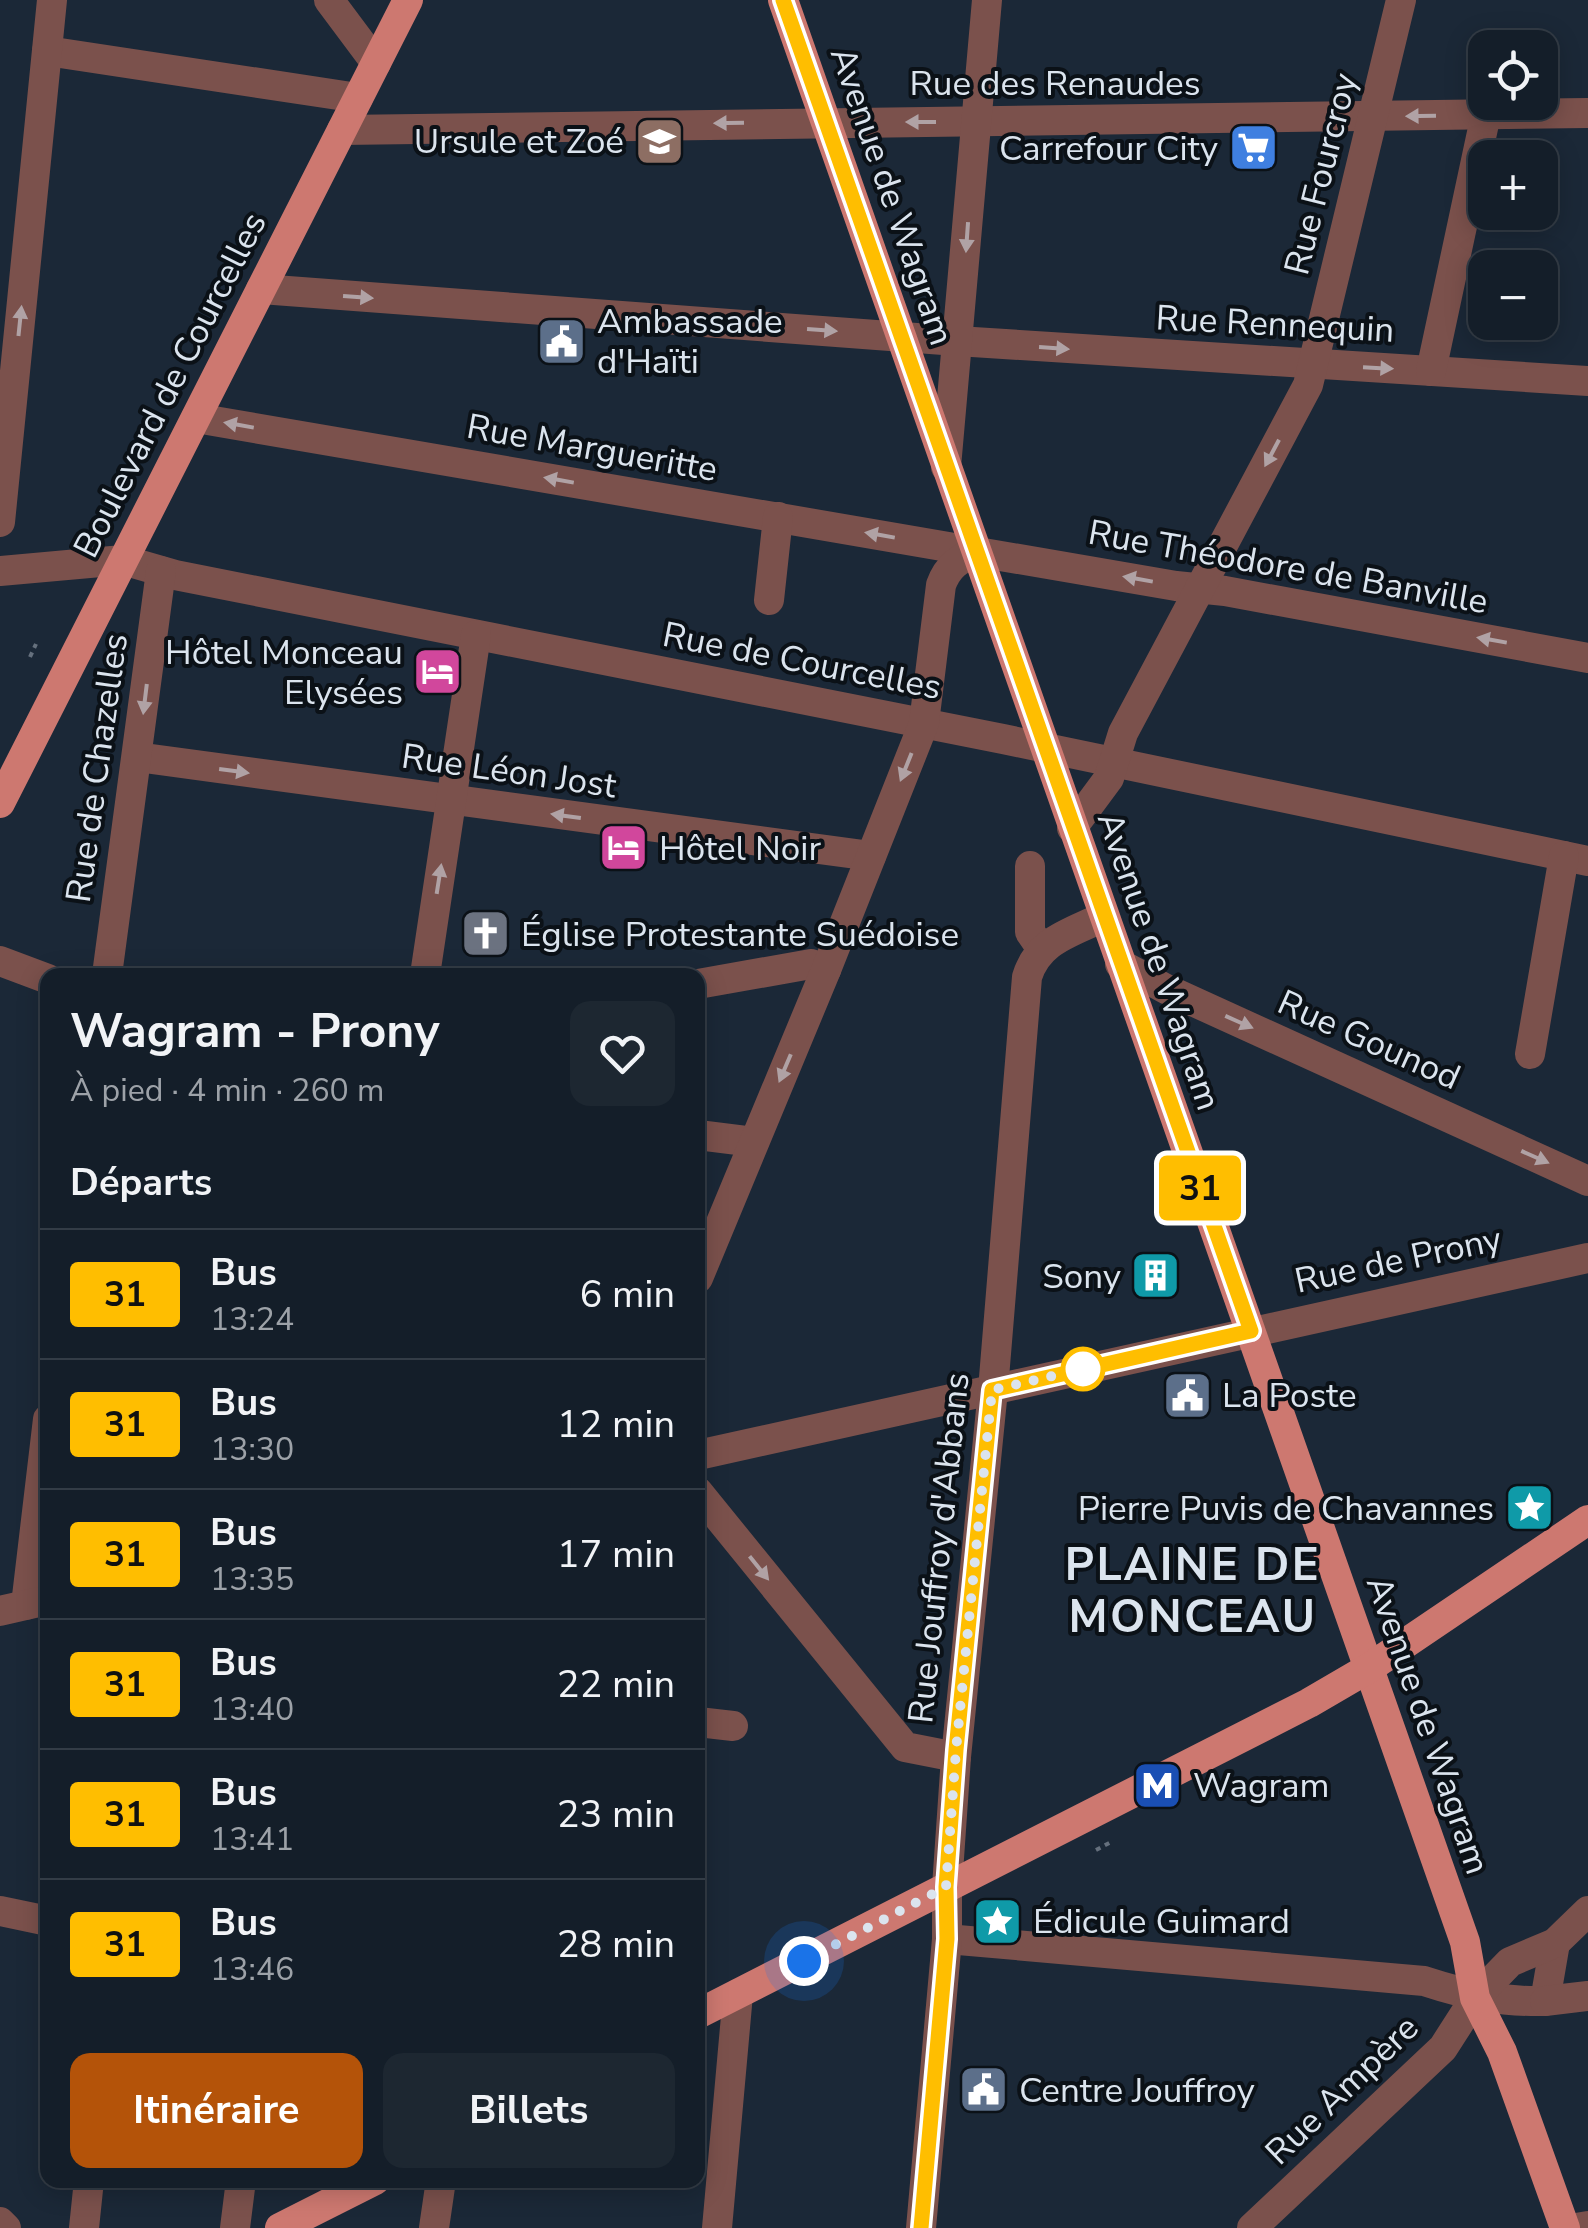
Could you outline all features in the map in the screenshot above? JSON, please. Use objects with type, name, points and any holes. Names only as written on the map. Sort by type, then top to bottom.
[{"type":"main road","name":"Boulevard de Courcelles","points":[[0,803],[408,0]]},
{"type":"main road","name":"Avenue de Wagram","points":[[783,0],[1465,1942],[1475,1998],[1502,2052],[1565,2228]]},
{"type":"main road","points":[[705,2010],[1308,1703],[1369,1668],[1588,1520]]},
{"type":"main road","points":[[280,2228],[359,2188]]},
{"type":"street","points":[[0,522],[52,0]]},
{"type":"street","points":[[329,0],[376,63]]},
{"type":"street","points":[[946,467],[987,0]]},
{"type":"street","name":"Rue Fourcroy","points":[[1072,828],[1109,778],[1123,733],[1308,385],[1402,0]]},
{"type":"street","points":[[47,52],[358,98]]},
{"type":"street","name":"Rue des Renaudes","points":[[342,130],[1468,114]]},
{"type":"street","name":"Rue des Renaudes","points":[[1558,114],[1588,114]]},
{"type":"street","points":[[1431,371],[1485,120]]},
{"type":"street","name":"Rue Rennequin","points":[[260,290],[956,341],[1588,381]]},
{"type":"street","name":"Rue Margueritte","points":[[196,418],[976,551]]},
{"type":"street","points":[[769,600],[778,517]]},
{"type":"street","points":[[705,1261],[924,723],[940,585],[946,571],[976,551]]},
{"type":"street","name":"Rue Théodore de Banville","points":[[976,551],[1199,590],[1225,591],[1588,658]]},
{"type":"street","name":"Rue de Courcelles","points":[[0,571],[123,560],[161,571],[1045,747],[1576,859]]},
{"type":"street","name":"Rue de Chazelles","points":[[108,968],[161,571]]},
{"type":"street","points":[[425,968],[476,635]]},
{"type":"street","name":"Rue Léon Jost","points":[[137,757],[871,856]]},
{"type":"street","points":[[1530,1054],[1576,859]]},
{"type":"street","points":[[1030,866],[1030,932],[1041,948],[1104,917]]},
{"type":"street","name":"Rue Jouffroy d'Abbans","points":[[922,2228],[947,1939],[946,1887],[956,1757],[1027,977],[1032,959],[1041,948]]},
{"type":"street","points":[[0,961],[40,975]]},
{"type":"street","points":[[705,983],[811,964],[826,970]]},
{"type":"street","name":"Rue Gounod","points":[[1120,964],[1166,989],[1588,1181]]},
{"type":"street","points":[[705,1136],[754,1142]]},
{"type":"street","name":"Rue de Prony","points":[[705,1453],[1588,1258]]},
{"type":"street","points":[[24,1605],[40,1480]]},
{"type":"street","points":[[705,1501],[905,1747],[956,1757]]},
{"type":"street","points":[[705,1723],[733,1726]]},
{"type":"street","points":[[0,1911],[40,1919]]},
{"type":"street","points":[[947,1939],[1002,1932],[1424,1982],[1475,1998],[1550,1972],[1588,1912]]},
{"type":"street","points":[[1465,1942],[1510,1962],[1550,1972],[1585,1996]]},
{"type":"street","name":"Rue Ampère","points":[[1252,2228],[1443,2048],[1475,1998],[1510,1962]]},
{"type":"street","points":[[718,2228],[738,1994]]},
{"type":"street","points":[[84,2228],[88,2188]]},
{"type":"street","points":[[235,2228],[240,2188]]},
{"type":"street","points":[[434,2228],[440,2188]]},
{"type":"street","points":[[0,2222],[6,2228]]},
{"type":"street","points":[[1576,2228],[1588,2226]]},
{"type":"path","points":[[30,657],[36,644]]},
{"type":"path","points":[[115,677],[122,663]]},
{"type":"path","points":[[1096,1850],[1113,1841]]},
{"type":"path","points":[[994,1904],[1002,1932]]},
{"type":"bus line","name":"31","points":[[783,0],[1251,1331],[992,1390],[956,1750],[946,1887],[947,1939],[921,2228]]},
{"type":"place","name":"Ursule et Zoé","points":[[659,141]]},
{"type":"place","name":"Carrefour City","points":[[1253,148]]},
{"type":"place","name":"Ambassade d'Haïti","points":[[562,341]]},
{"type":"place","name":"Hôtel Monceau Elysées","points":[[438,672]]},
{"type":"place","name":"Hôtel Noir","points":[[624,848]]},
{"type":"place","name":"Église Protestante Suédoise","points":[[486,934]]},
{"type":"place","name":"Sony","points":[[1156,1276]]},
{"type":"place","name":"La Poste","points":[[1187,1395]]},
{"type":"place","name":"Pierre Puvis de Chavannes","points":[[1529,1508]]},
{"type":"place","name":"Wagram","points":[[1158,1785]]},
{"type":"place","name":"Édicule Guimard","points":[[998,1921]]},
{"type":"place","name":"Centre Jouffroy","points":[[984,2090]]},
{"type":"district","name":"PLAINE DE MONCEAU","points":[[1193,1591]]},
{"type":"route","points":[[804,1961],[946,1887],[992,1390],[1083,1369]]}]
